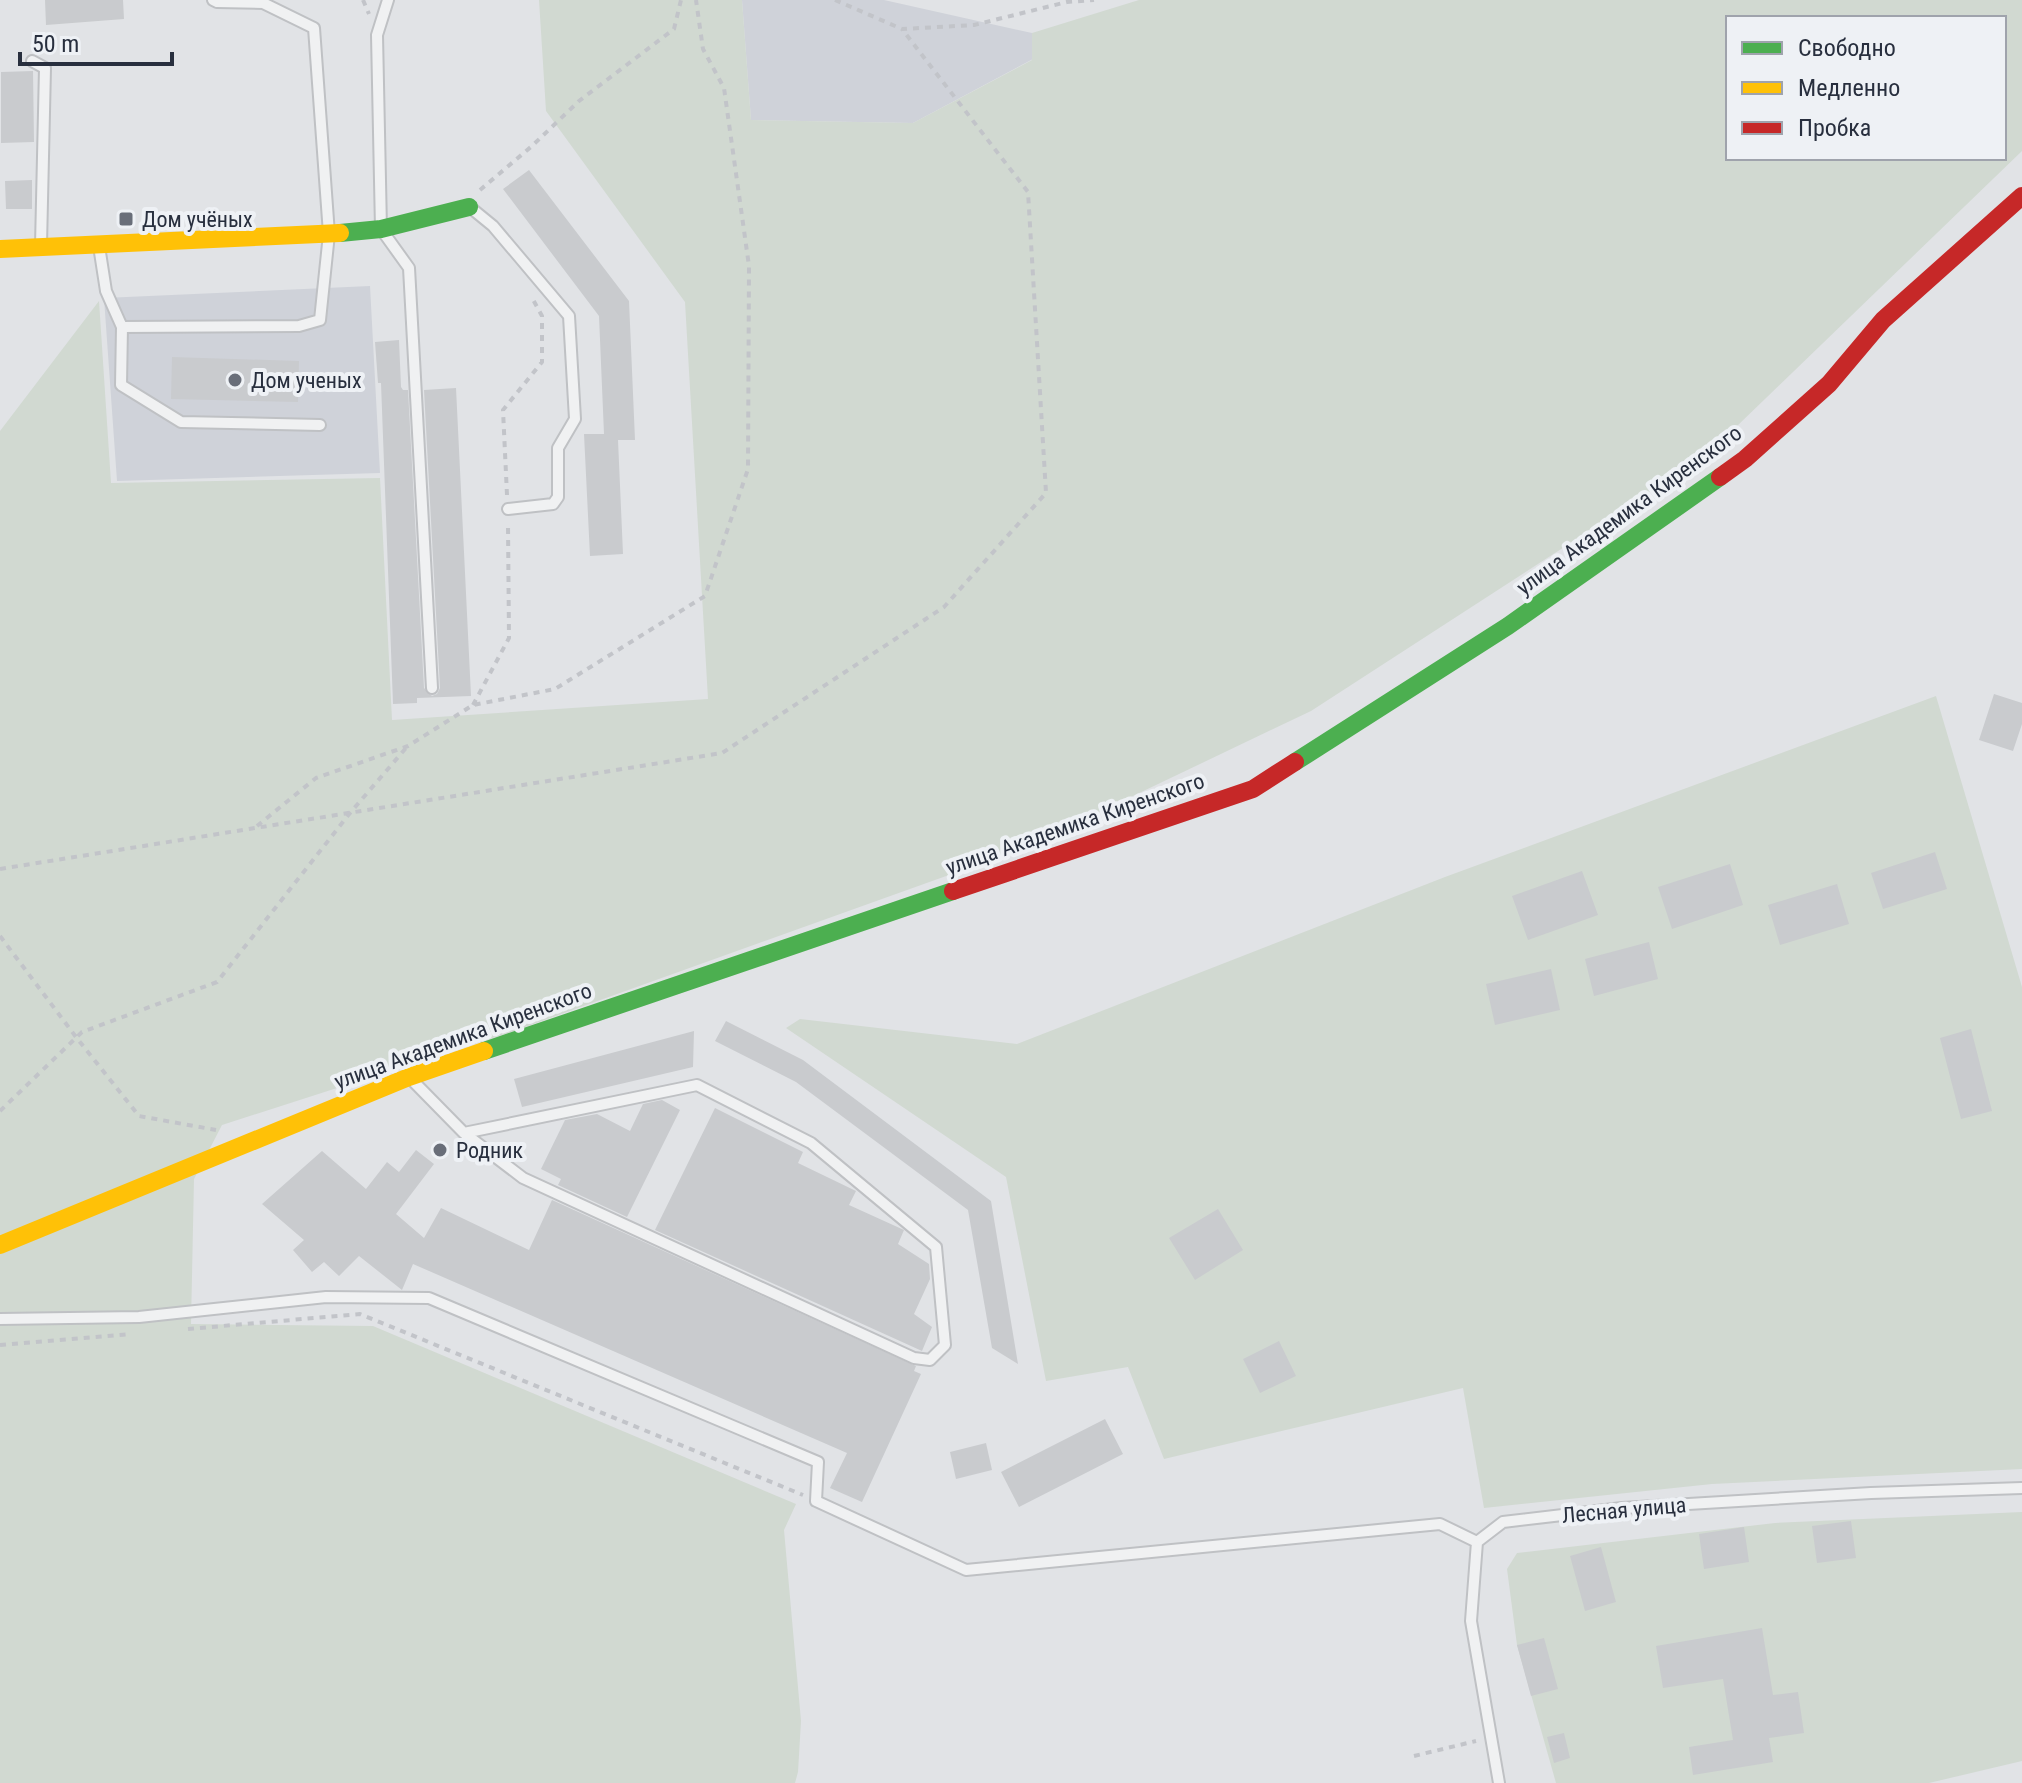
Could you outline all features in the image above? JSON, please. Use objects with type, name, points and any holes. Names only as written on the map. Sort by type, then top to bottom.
[{"type":"main road","name":"улица Академика Киренского","points":[[0,1245],[409,1077],[1253,789],[1508,626],[1745,459],[1829,384],[1883,320],[2022,196]]},
{"type":"main road","points":[[0,249],[329,234],[381,229],[469,207]]},
{"type":"lane","points":[[122,327],[299,326],[320,320],[329,234],[314,28],[263,2],[213,0]]},
{"type":"lane","points":[[388,0],[377,35],[381,229],[409,268],[432,688]]},
{"type":"lane","points":[[32,61],[45,68],[41,247]]},
{"type":"lane","points":[[469,207],[493,226],[569,316],[575,419],[558,448],[558,497],[553,504],[508,509]]},
{"type":"lane","points":[[98,244],[106,291],[122,327],[121,385],[181,422],[320,425]]},
{"type":"lane","points":[[409,1077],[464,1133],[523,1178],[914,1358],[930,1360],[945,1345],[936,1247],[811,1143],[697,1085],[464,1133]]},
{"type":"lane","points":[[0,1319],[139,1317],[326,1297],[429,1298],[818,1462],[816,1501],[966,1570],[1440,1524],[1477,1542],[1471,1621],[1499,1783]]},
{"type":"lane","name":"Лесная улица","points":[[1477,1542],[1503,1522],[1622,1508],[1871,1493],[2022,1488]]},
{"type":"path","points":[[469,207],[478,191],[579,101],[674,29],[681,0]]},
{"type":"path","points":[[254,828],[316,778],[408,746],[473,705],[555,689],[705,596],[748,469],[749,266],[724,88],[703,49],[696,0]]},
{"type":"path","points":[[835,0],[902,29],[974,25],[1067,2],[1094,0]]},
{"type":"path","points":[[0,869],[722,753],[944,607],[1046,493],[1028,192],[902,29]]},
{"type":"path","points":[[473,705],[509,638],[503,410],[542,362],[542,316],[528,291]]},
{"type":"path","points":[[0,1111],[82,1032],[217,982],[350,813],[408,746]]},
{"type":"path","points":[[0,936],[139,1116],[258,1138]]},
{"type":"path","points":[[189,1329],[360,1314],[816,1501]]},
{"type":"path","points":[[0,1345],[142,1333]]},
{"type":"path","points":[[1414,1756],[1490,1739]]},
{"type":"shaded area","points":[[539,0],[742,0],[751,120],[913,123],[1032,60],[1032,33],[1139,0],[2022,0],[2022,151],[1708,454],[1311,711],[1024,848],[514,1031],[222,1125],[194,1179],[191,1324],[373,1326],[796,1504],[784,1530],[801,1721],[795,1783],[0,1783],[0,431],[99,301],[111,483],[380,478],[392,720],[708,699],[685,302],[546,111]]},
{"type":"shaded area","points":[[742,0],[884,0],[1032,33],[1033,59],[913,123],[751,120]]},
{"type":"shaded area","points":[[370,286],[380,473],[117,481],[104,298]]},
{"type":"shaded area","points":[[1936,696],[2022,987],[2022,1469],[1712,1484],[1484,1508],[1463,1388],[1164,1459],[1128,1367],[1046,1381],[1006,1177],[786,1028],[800,1019],[1017,1044],[1445,877]]},
{"type":"shaded area","points":[[2022,1512],[2022,1761],[1929,1783],[1556,1783],[1517,1645],[1507,1569],[1517,1553],[1775,1523]]},
{"type":"building","points":[[45,0],[123,0],[124,19],[46,25]]},
{"type":"building","points":[[33,71],[34,142],[1,143],[1,72]]},
{"type":"building","points":[[529,170],[629,301],[635,440],[618,440],[623,554],[590,556],[584,434],[604,434],[599,316],[503,189]]},
{"type":"building","points":[[32,180],[32,209],[6,209],[5,181]]},
{"type":"building","points":[[399,340],[401,387],[408,390],[424,688],[432,696],[440,688],[424,390],[456,388],[471,696],[417,698],[417,703],[393,704],[381,383],[378,383],[375,342]]},
{"type":"building","name":"Дом ученых","points":[[172,357],[299,361],[298,402],[171,399]]},
{"type":"building","points":[[1994,694],[2022,703],[2022,724],[2013,751],[1979,740]]},
{"type":"building","points":[[1935,852],[1947,889],[1883,909],[1871,873]]},
{"type":"building","points":[[1730,864],[1743,905],[1672,929],[1658,887]]},
{"type":"building","points":[[1582,871],[1598,915],[1528,940],[1512,896]]},
{"type":"building","points":[[1837,884],[1849,924],[1780,945],[1768,905]]},
{"type":"building","points":[[1649,942],[1658,979],[1594,996],[1585,959]]},
{"type":"building","points":[[1551,969],[1560,1010],[1495,1025],[1486,984]]},
{"type":"building","points":[[726,1021],[803,1060],[991,1201],[1018,1364],[992,1348],[968,1210],[796,1082],[715,1041]]},
{"type":"building","points":[[1971,1029],[1992,1111],[1961,1119],[1940,1038]]},
{"type":"building","points":[[694,1031],[693,1067],[522,1107],[514,1079]]},
{"type":"building","points":[[662,1100],[680,1110],[627,1217],[558,1185],[561,1179],[541,1169],[565,1120],[597,1114],[630,1131],[643,1104]]},
{"type":"building","points":[[715,1108],[803,1152],[798,1163],[856,1191],[849,1205],[904,1230],[898,1244],[929,1264],[930,1279],[914,1314],[932,1327],[922,1351],[655,1230]]},
{"type":"building","points":[[416,1150],[434,1164],[396,1214],[424,1238],[441,1208],[529,1250],[552,1200],[916,1366],[914,1371],[921,1374],[862,1502],[830,1488],[847,1453],[413,1264],[402,1290],[359,1256],[339,1276],[324,1262],[312,1272],[293,1250],[304,1240],[262,1204],[322,1151],[366,1189],[387,1162],[399,1172]]},
{"type":"building","points":[[1218,1209],[1243,1250],[1195,1280],[1169,1238]]},
{"type":"building","points":[[1279,1341],[1296,1376],[1260,1393],[1243,1359]]},
{"type":"building","points":[[1105,1419],[1123,1454],[1019,1507],[1001,1472]]},
{"type":"building","points":[[986,1443],[992,1470],[956,1479],[950,1452]]},
{"type":"building","points":[[1851,1521],[1856,1558],[1817,1563],[1812,1526]]},
{"type":"building","points":[[1744,1527],[1749,1562],[1704,1569],[1699,1534]]},
{"type":"building","points":[[1601,1547],[1616,1602],[1585,1611],[1570,1556]]},
{"type":"building","points":[[1762,1628],[1773,1695],[1798,1692],[1804,1733],[1769,1738],[1773,1762],[1693,1775],[1689,1747],[1733,1740],[1723,1679],[1663,1688],[1656,1646]]},
{"type":"building","points":[[1544,1638],[1558,1689],[1531,1696],[1517,1645]]},
{"type":"building","points":[[1564,1733],[1570,1758],[1554,1763],[1547,1737]]},
{"type":"traffic: fast","points":[[340,233],[381,229],[469,207]]},
{"type":"traffic: fast","points":[[1295,762],[1508,626],[1720,477]]},
{"type":"traffic: fast","points":[[484,1051],[953,891]]},
{"type":"traffic: slow","points":[[0,249],[340,233]]},
{"type":"traffic: slow","points":[[0,1245],[409,1077],[484,1051]]},
{"type":"traffic: jam","points":[[1720,477],[1745,459],[1829,384],[1883,320],[2022,196]]},
{"type":"traffic: jam","points":[[953,891],[1253,789],[1295,762]]},
{"type":"place","name":"Дом учёных","points":[[126,219]]},
{"type":"place","name":"Дом ученых","points":[[235,380]]},
{"type":"place","name":"Родник","points":[[440,1150]]}]
